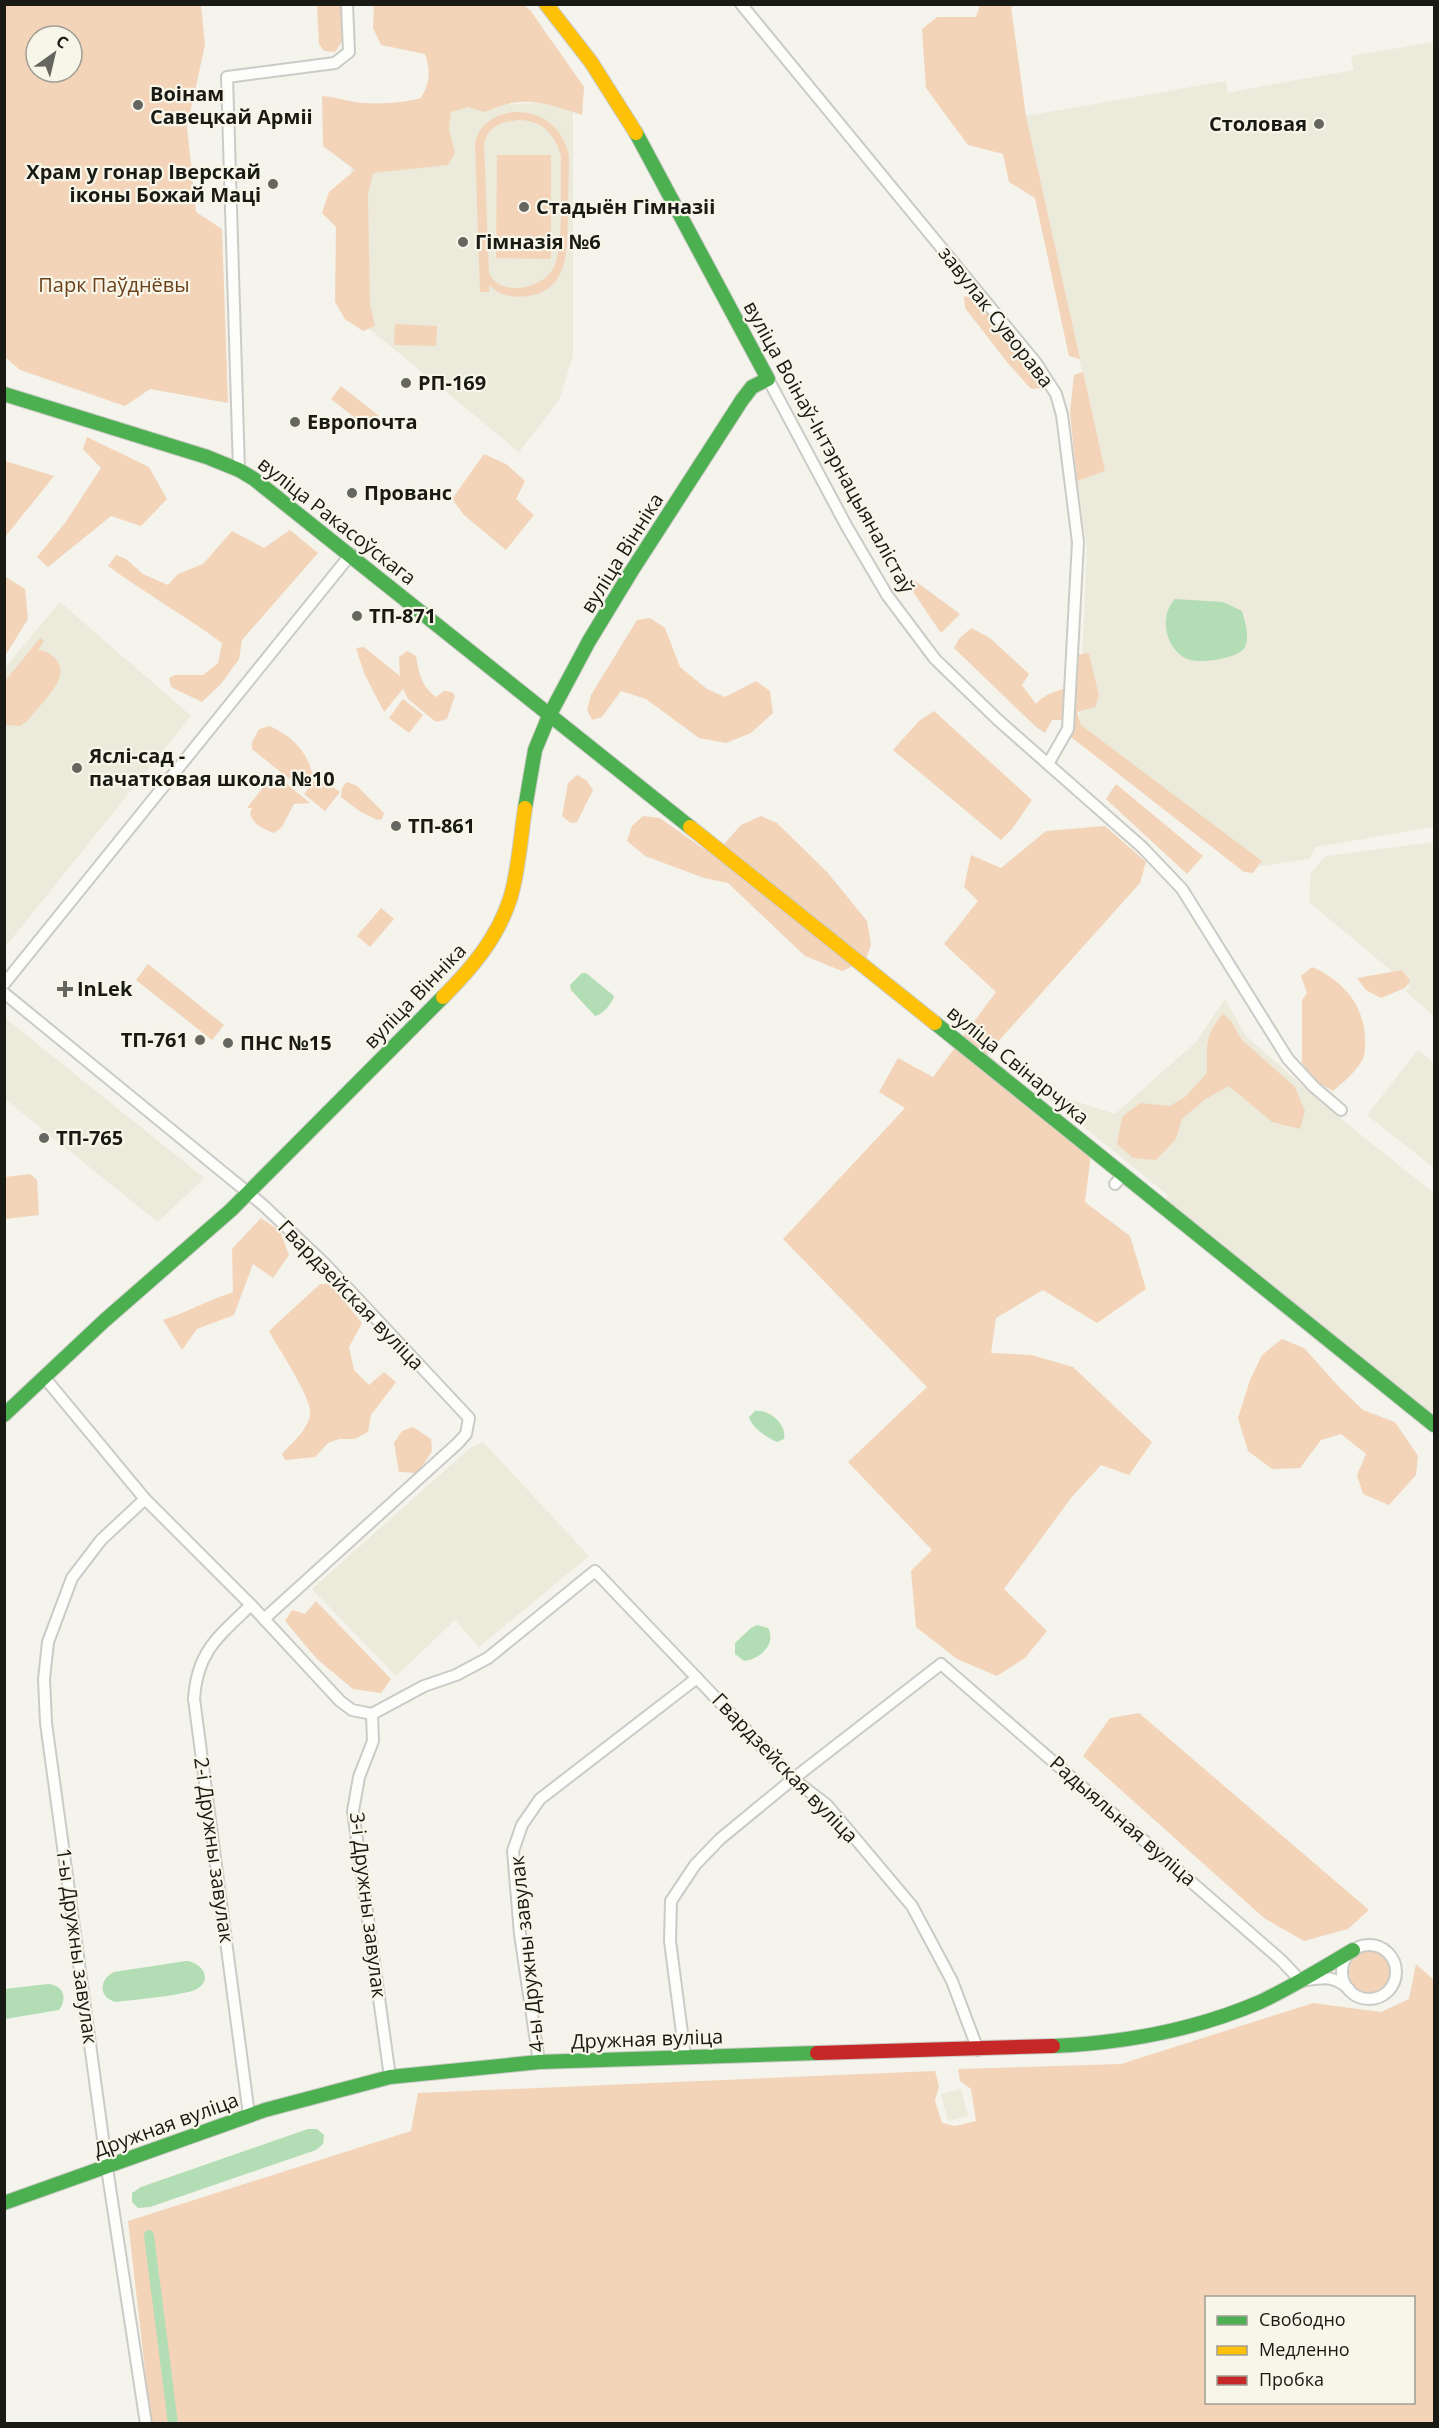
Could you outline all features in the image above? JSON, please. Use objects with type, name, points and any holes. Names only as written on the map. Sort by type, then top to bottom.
[{"type":"street","points":[[239,470],[227,77],[334,63],[344,58],[350,52],[347,4]]},
{"type":"street","name":"вуліца Воінаў-Інтэрнацыяналістаў","points":[[546,4],[594,66],[631,124],[887,595],[935,658],[998,720],[1142,847],[1182,889],[1288,1059],[1314,1087],[1341,1110]]},
{"type":"street","name":"завулак Суворава","points":[[741,4],[1036,363],[1056,394],[1062,415],[1078,542],[1068,729],[1048,764]]},
{"type":"street","name":"вуліца Вінніка","points":[[4,1415],[248,1192],[457,985],[488,946],[510,899],[535,750],[549,716],[589,641],[631,572],[742,400],[752,387],[768,379]]},
{"type":"street","name":"вуліца Ракасоўскага","points":[[4,394],[207,457],[239,470],[286,502],[576,736]]},
{"type":"street","points":[[4,984],[351,554]]},
{"type":"street","name":"вуліца Свінарчука","points":[[576,736],[1119,1179],[1434,1425]]},
{"type":"street","name":"Гвардзейская вуліца","points":[[4,993],[248,1192],[324,1263],[469,1418],[466,1434],[458,1443],[264,1619]]},
{"type":"street","points":[[44,1377],[145,1499],[251,1605],[340,1701],[352,1710],[372,1714]]},
{"type":"street","name":"1-ы Дружны завулак","points":[[145,1499],[101,1540],[72,1578],[48,1642],[44,1679],[46,1723],[107,2168],[146,2424]]},
{"type":"street","name":"Гвардзейская вуліца","points":[[372,1714],[424,1686],[456,1675],[488,1658],[595,1571],[793,1779],[827,1805],[912,1906],[952,1981],[978,2050]]},
{"type":"street","name":"2-і Дружны завулак","points":[[249,2115],[194,1699],[195,1676],[205,1655],[216,1638],[251,1605]]},
{"type":"street","name":"Радыяльная вуліца","points":[[793,1779],[941,1664],[1060,1765],[1302,1981]]},
{"type":"street","name":"4-ы Дружны завулак","points":[[539,2062],[520,1934],[513,1851],[522,1825],[540,1799],[697,1678]]},
{"type":"street","name":"3-і Дружны завулак","points":[[372,1714],[373,1741],[359,1777],[353,1811],[390,2077]]},
{"type":"street","points":[[685,2056],[670,1941],[671,1901],[695,1865],[720,1839],[793,1779]]},
{"type":"street","points":[[1302,1981],[1329,1976],[1340,1980],[1349,1989],[1364,1998],[1382,1995],[1389,1990],[1396,1974],[1395,1965],[1385,1950],[1369,1945],[1353,1950],[1347,1956],[1342,1972],[1349,1989]]},
{"type":"street","name":"Дружная вуліца","points":[[4,2203],[107,2168],[249,2115],[390,2077],[539,2062],[685,2056],[978,2050],[1097,2044],[1140,2037],[1199,2023],[1259,2002],[1302,1981],[1353,1950]]},
{"type":"shaded area","points":[[1434,42],[1434,827],[1316,847],[1309,859],[1262,866],[1079,725],[1087,548],[1077,481],[1104,471],[1026,116],[1226,81],[1228,93],[1354,70],[1351,56]]},
{"type":"shaded area","name":"Гімназія №6","points":[[573,102],[573,356],[559,400],[519,452],[354,316],[350,110]]},
{"type":"shaded area","points":[[1175,599],[1223,602],[1242,611],[1247,634],[1245,647],[1235,655],[1217,660],[1198,661],[1185,658],[1173,646],[1166,630],[1167,613]]},
{"type":"shaded area","name":"Яслі-сад - пачатковая школа №10","points":[[60,602],[191,716],[5,947],[5,668]]},
{"type":"shaded area","points":[[1434,842],[1434,1016],[1405,991],[1411,987],[1309,902],[1311,873],[1326,856]]},
{"type":"shaded area","points":[[582,973],[586,973],[614,996],[607,1008],[595,1016],[571,990],[570,985]]},
{"type":"shaded area","points":[[1225,999],[1246,1036],[1336,1115],[1434,1193],[1434,1425],[1162,1204],[1168,1195],[1037,1089],[1115,1114],[1196,1042]]},
{"type":"shaded area","points":[[4,1018],[204,1178],[158,1222],[5,1099]]},
{"type":"shaded area","points":[[1418,1050],[1434,1063],[1434,1168],[1367,1115]]},
{"type":"shaded area","points":[[755,1411],[766,1412],[776,1419],[783,1428],[784,1439],[777,1442],[756,1428],[749,1417]]},
{"type":"shaded area","points":[[483,1442],[589,1556],[479,1647],[455,1620],[396,1676],[312,1589],[470,1448]]},
{"type":"shaded area","points":[[757,1625],[768,1628],[770,1640],[761,1654],[744,1661],[735,1654],[735,1643]]},
{"type":"shaded area","points":[[186,1961],[196,1964],[204,1972],[205,1981],[197,1989],[171,1995],[116,2002],[106,1997],[104,1993],[105,1979],[114,1972]]},
{"type":"shaded area","points":[[48,1984],[57,1987],[62,1993],[63,2001],[59,2010],[5,2019],[5,1989]]},
{"type":"shaded area","points":[[961,2089],[968,2116],[948,2121],[941,2094]]},
{"type":"shaded area","points":[[308,2129],[317,2129],[324,2135],[323,2144],[316,2150],[150,2207],[138,2208],[132,2202],[132,2193],[141,2187]]},
{"type":"green space","name":"Парк Паўднёвы","points":[[5,4],[201,5],[205,45],[187,127],[196,212],[222,229],[228,403],[150,389],[125,406],[20,370],[5,357]]},
{"type":"green space","points":[[317,5],[341,5],[343,40],[335,52],[324,51],[319,44]]},
{"type":"green space","points":[[374,5],[524,5],[530,10],[584,87],[582,115],[534,102],[511,103],[485,112],[468,107],[451,112],[449,129],[455,153],[448,165],[373,173],[368,195],[370,304],[375,326],[363,331],[345,319],[335,302],[336,227],[322,213],[329,192],[355,170],[323,146],[322,96],[371,103],[421,98],[429,77],[425,54],[381,45],[373,28]]},
{"type":"green space","points":[[980,5],[1018,5],[1011,7],[1026,116],[1080,359],[1069,356],[1035,198],[1009,182],[1003,154],[968,145],[926,88],[922,29],[937,17],[976,17]]},
{"type":"green space","points":[[506,113],[533,114],[550,123],[562,137],[569,156],[564,264],[552,285],[542,292],[517,297],[498,292],[489,285],[489,292],[480,292],[475,144],[480,131],[488,122]],"holes":[[[527,121],[541,126],[551,135],[561,156],[559,244],[554,267],[549,275],[532,285],[512,288],[502,286],[489,273],[484,144],[489,133],[501,123]]]},
{"type":"green space","name":"Стадыён Гімназіі","points":[[497,155],[551,155],[551,259],[496,258]]},
{"type":"green space","points":[[964,296],[976,299],[1034,370],[1041,388],[1031,389],[1007,362],[965,308]]},
{"type":"green space","points":[[395,324],[437,326],[436,346],[394,345]]},
{"type":"green space","points":[[1083,372],[1105,471],[1077,481],[1070,413],[1074,375]]},
{"type":"green space","points":[[341,386],[379,416],[369,429],[331,399]]},
{"type":"green space","points":[[87,437],[149,467],[167,499],[141,526],[111,516],[48,567],[37,557],[65,523],[101,468],[83,449]]},
{"type":"green space","points":[[484,454],[506,464],[525,481],[516,499],[534,515],[506,550],[464,515],[452,499]]},
{"type":"green space","points":[[4,461],[54,476],[5,537]]},
{"type":"green space","points":[[290,530],[318,553],[242,640],[239,659],[221,684],[202,702],[171,687],[169,678],[175,675],[203,675],[218,663],[222,643],[108,566],[116,555],[126,559],[143,574],[168,585],[178,574],[203,564],[232,531],[264,548]]},
{"type":"green space","points":[[6,577],[25,589],[28,619],[5,656],[4,581]]},
{"type":"green space","points":[[911,578],[960,614],[941,633],[907,583]]},
{"type":"green space","points":[[650,618],[665,628],[680,667],[707,689],[725,697],[756,681],[770,691],[773,713],[751,733],[726,743],[699,738],[646,699],[621,691],[602,717],[592,720],[587,710],[591,695],[637,620]]},
{"type":"green space","points":[[971,628],[990,638],[1029,674],[1022,685],[1036,704],[1045,696],[1075,683],[1075,655],[1089,653],[1099,696],[1095,707],[1077,712],[1081,725],[1262,861],[1253,873],[1244,872],[1071,737],[1063,720],[1052,720],[1045,733],[1036,727],[954,648],[959,639]]},
{"type":"green space","points":[[40,638],[44,641],[38,650],[48,653],[59,663],[60,673],[57,684],[27,721],[20,726],[5,725],[5,681]]},
{"type":"green space","points":[[364,647],[400,676],[399,657],[407,651],[416,656],[422,679],[431,693],[436,697],[444,691],[452,692],[455,696],[447,719],[436,722],[408,699],[403,689],[384,712],[364,673],[356,648]]},
{"type":"green space","points":[[403,699],[423,715],[409,733],[389,718]]},
{"type":"green space","points":[[934,711],[1032,800],[1012,829],[1001,840],[893,750],[919,721]]},
{"type":"green space","points":[[270,726],[286,735],[303,753],[313,777],[307,784],[288,778],[252,749],[252,742],[259,729]]},
{"type":"green space","points":[[577,775],[586,780],[593,790],[577,822],[571,823],[562,816],[568,783]]},
{"type":"green space","points":[[318,776],[340,792],[325,811],[304,794]]},
{"type":"green space","points":[[283,781],[310,803],[294,804],[282,827],[274,833],[256,824],[250,813],[252,808],[247,808],[264,786]]},
{"type":"green space","points":[[347,782],[357,786],[384,813],[382,819],[378,820],[361,812],[341,797],[342,788]]},
{"type":"green space","points":[[1116,784],[1203,856],[1187,874],[1106,799]]},
{"type":"green space","points":[[643,816],[660,818],[705,850],[724,844],[741,825],[761,816],[777,823],[827,872],[867,921],[871,944],[866,960],[842,971],[805,956],[728,883],[704,878],[645,856],[627,841],[632,826]]},
{"type":"green space","points":[[1105,826],[1146,862],[1140,883],[987,1054],[1050,1108],[1091,1154],[1085,1202],[1130,1236],[1146,1289],[1097,1323],[1043,1290],[996,1318],[991,1353],[1031,1355],[1073,1367],[1152,1442],[1129,1475],[1101,1465],[1071,1498],[1004,1589],[1047,1631],[1025,1658],[997,1676],[957,1659],[916,1627],[911,1571],[932,1550],[848,1462],[927,1387],[783,1239],[905,1108],[879,1092],[898,1058],[933,1077],[996,992],[944,944],[978,901],[964,887],[971,855],[1001,868],[1046,831]]},
{"type":"green space","points":[[381,908],[394,919],[370,947],[357,936]]},
{"type":"green space","points":[[148,964],[224,1025],[212,1040],[136,980]]},
{"type":"green space","points":[[1312,967],[1334,979],[1343,987],[1362,1017],[1364,1056],[1358,1066],[1333,1091],[1317,1082],[1302,1063],[1302,1000],[1307,993],[1301,976]]},
{"type":"green space","points":[[1402,970],[1410,981],[1405,988],[1381,998],[1366,990],[1357,978]]},
{"type":"green space","points":[[1223,1014],[1231,1021],[1242,1040],[1295,1087],[1305,1111],[1300,1129],[1272,1122],[1229,1086],[1204,1100],[1182,1119],[1176,1139],[1156,1160],[1133,1158],[1117,1144],[1122,1117],[1140,1103],[1170,1106],[1185,1097],[1207,1073],[1208,1042],[1212,1028]]},
{"type":"green space","points":[[30,1174],[37,1180],[39,1215],[5,1219],[5,1177]]},
{"type":"green space","points":[[261,1218],[280,1231],[289,1255],[273,1278],[253,1264],[234,1315],[197,1329],[182,1350],[163,1320],[233,1292],[232,1249]]},
{"type":"green space","points":[[320,1284],[330,1284],[362,1323],[349,1347],[354,1370],[369,1385],[384,1372],[396,1382],[371,1415],[368,1432],[355,1439],[339,1439],[328,1443],[315,1457],[285,1460],[282,1454],[304,1429],[310,1411],[305,1394],[269,1331]]},
{"type":"green space","points":[[1282,1339],[1304,1348],[1363,1410],[1395,1422],[1418,1456],[1416,1475],[1389,1505],[1363,1494],[1357,1475],[1366,1454],[1341,1434],[1321,1440],[1300,1468],[1272,1469],[1248,1451],[1238,1418],[1250,1380],[1262,1355]]},
{"type":"green space","points":[[413,1427],[431,1439],[432,1451],[418,1473],[399,1472],[394,1443],[402,1431]]},
{"type":"green space","points":[[316,1601],[391,1679],[381,1693],[353,1689],[317,1659],[285,1621],[292,1610],[305,1614]]},
{"type":"green space","points":[[1139,1713],[1369,1910],[1348,1929],[1304,1941],[1264,1918],[1083,1756],[1110,1718]]},
{"type":"green space","points":[[1370,1951],[1385,1957],[1391,1972],[1385,1987],[1370,1993],[1355,1987],[1349,1972],[1355,1957]]},
{"type":"green space","points":[[1416,1964],[1434,1980],[1434,2423],[151,2423],[128,2221],[411,2131],[418,2093],[935,2071],[939,2086],[935,2101],[942,2123],[955,2126],[976,2121],[971,2089],[960,2081],[958,2069],[1121,2064],[1313,2003],[1381,2012],[1409,1999]]},
{"type":"waterway","points":[[149,2235],[173,2424]]},
{"type":"traffic: fast","points":[[525,808],[535,750],[549,716],[589,641],[742,400],[752,387],[768,379],[636,133]]},
{"type":"traffic: fast","points":[[4,394],[207,457],[254,479],[690,827]]},
{"type":"traffic: fast","points":[[4,1415],[104,1321],[231,1210],[443,997]]},
{"type":"traffic: fast","points":[[935,1023],[1434,1425]]},
{"type":"traffic: fast","points":[[1053,2046],[1132,2038],[1210,2020],[1260,2002],[1353,1950]]},
{"type":"traffic: fast","points":[[4,2203],[265,2110],[390,2077],[539,2062],[817,2053]]},
{"type":"traffic: slow","points":[[546,4],[591,62],[636,133]]},
{"type":"traffic: slow","points":[[443,997],[482,952],[505,914],[515,878],[525,808]]},
{"type":"traffic: slow","points":[[690,827],[935,1023]]},
{"type":"traffic: jam","points":[[817,2053],[1053,2046]]},
{"type":"place","name":"Воінам Савецкай Арміі","points":[[138,105]]},
{"type":"place","name":"Столовая","points":[[1319,124]]},
{"type":"place","name":"Храм у гонар Іверскай іконы Божай Маці","points":[[273,184]]},
{"type":"place","name":"Стадыён Гімназіі","points":[[524,207]]},
{"type":"place","name":"Гімназія №6","points":[[463,242]]},
{"type":"place","name":"РП-169","points":[[406,383]]},
{"type":"place","name":"Европочта","points":[[295,422]]},
{"type":"place","name":"Прованс","points":[[352,493]]},
{"type":"place","name":"ТП-871","points":[[357,616]]},
{"type":"place","name":"Яслі-сад - пачатковая школа №10","points":[[77,768]]},
{"type":"place","name":"ТП-861","points":[[396,826]]},
{"type":"place","name":"InLek","points":[[65,989]]},
{"type":"place","name":"ТП-761","points":[[200,1040]]},
{"type":"place","name":"ПНС №15","points":[[228,1043]]},
{"type":"place","name":"ТП-765","points":[[44,1138]]}]
